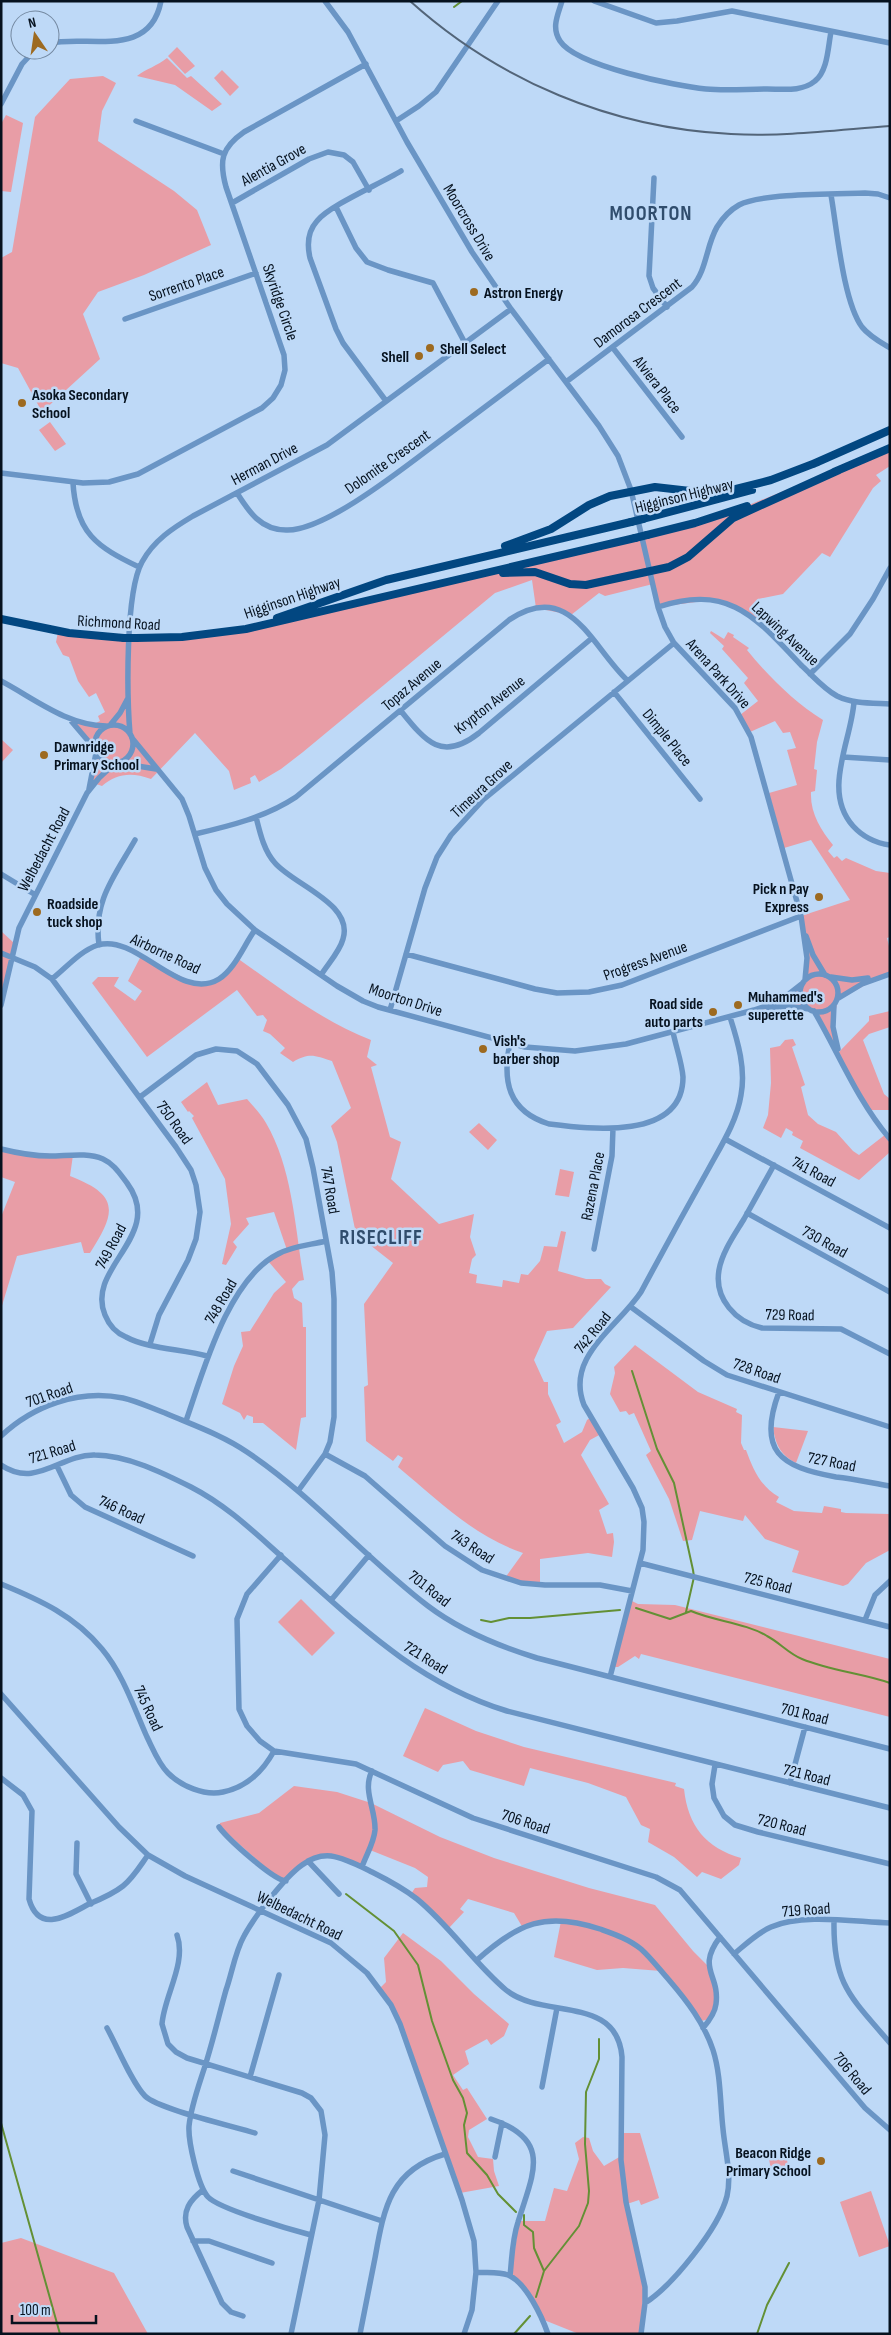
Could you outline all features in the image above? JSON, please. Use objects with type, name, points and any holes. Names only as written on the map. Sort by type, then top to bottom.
[{"type":"highway","name":"Higginson Highway","points":[[237,630],[304,609],[374,583],[731,498],[890,430]]},
{"type":"highway","name":"Higginson Highway","points":[[237,630],[264,626],[647,535],[736,510],[890,448]]},
{"type":"highway","points":[[456,563],[538,535],[562,523],[596,501],[631,490],[655,487],[699,492],[728,491],[748,487],[818,462]]},
{"type":"highway","points":[[459,579],[511,572],[535,572],[570,584],[586,585],[669,568],[682,561],[721,527],[742,513],[839,470]]},
{"type":"highway","name":"Richmond Road","points":[[1,619],[69,633],[124,638],[182,637],[237,630]]},
{"type":"street","points":[[60,43],[115,42],[129,39],[150,25],[158,12],[161,1]]},
{"type":"street","name":"Moorcross Drive","points":[[325,1],[348,32],[396,121],[472,252],[511,309],[613,447],[631,490],[640,529]]},
{"type":"street","points":[[396,121],[436,92],[498,1]]},
{"type":"street","points":[[562,1],[555,27],[558,37],[569,50],[633,74],[702,88],[792,89],[814,83],[822,72],[831,32]]},
{"type":"street","points":[[594,1],[656,23],[732,11],[890,43]]},
{"type":"street","points":[[1,104],[26,60]]},
{"type":"street","points":[[136,121],[224,154],[232,141],[244,132],[366,64]]},
{"type":"street","name":"Alentia Grove","points":[[232,203],[309,159],[328,152],[344,155],[353,162],[369,190]]},
{"type":"street","name":"Skyridge Circle","points":[[1,473],[73,482],[109,482],[138,474],[256,412],[273,398],[283,378],[284,355],[232,203],[222,169],[224,154]]},
{"type":"street","points":[[386,401],[348,349],[336,329],[310,258],[308,245],[313,226],[323,215],[401,171]]},
{"type":"street","points":[[654,178],[649,276],[653,288],[667,307]]},
{"type":"street","name":"Damorosa Crescent","points":[[566,382],[667,307],[698,280],[716,228],[739,205],[761,198],[865,193],[878,194],[890,198]]},
{"type":"street","points":[[831,195],[852,307],[863,327],[880,343],[890,348]]},
{"type":"street","points":[[336,207],[356,248],[366,262],[433,283],[465,343]]},
{"type":"street","name":"Sorrento Place","points":[[125,319],[256,273]]},
{"type":"street","name":"Herman Drive","points":[[131,736],[129,696],[132,591],[139,567],[150,550],[164,535],[327,445],[511,309]]},
{"type":"street","name":"Alviera Place","points":[[613,348],[682,437]]},
{"type":"street","name":"Dolomite Crescent","points":[[237,493],[250,514],[267,526],[285,530],[306,528],[368,493],[549,359]]},
{"type":"street","points":[[73,482],[77,513],[91,537],[109,553],[139,567]]},
{"type":"street","name":"Arena Park Drive","points":[[640,529],[658,607],[674,643],[724,695],[745,723],[751,737],[801,919],[813,955],[837,987],[833,1027],[840,1060]]},
{"type":"street","points":[[810,674],[850,634],[873,599],[890,568]]},
{"type":"street","name":"Lapwing Avenue","points":[[658,607],[700,599],[722,601],[739,608],[759,623],[830,692],[854,702],[890,704]]},
{"type":"street","name":"Topaz Avenue","points":[[195,834],[256,817],[284,805],[296,797],[509,620],[525,611],[543,607],[566,613],[578,622],[627,680]]},
{"type":"street","name":"Krypton Avenue","points":[[401,710],[430,743],[444,748],[460,746],[479,733],[592,638]]},
{"type":"street","name":"Timeura Grove","points":[[390,1010],[431,871],[445,844],[465,818],[491,793],[674,643]]},
{"type":"street","points":[[1,681],[70,720],[91,726],[122,726],[131,736],[131,753],[117,763]]},
{"type":"street","name":"Dimple Place","points":[[614,692],[700,799]]},
{"type":"street","name":"Herman Drive","points":[[109,725],[120,713],[129,696]]},
{"type":"street","points":[[854,702],[838,791],[845,815],[851,824],[866,838],[890,845]]},
{"type":"street","points":[[70,720],[104,761],[156,769]]},
{"type":"street","points":[[96,751],[96,736],[109,725]]},
{"type":"street","name":"Moorton Drive","points":[[131,736],[182,799],[205,868],[216,890],[234,911],[256,930],[321,975],[362,1000],[390,1010],[510,1043],[533,1048],[575,1051],[608,1048],[754,1010],[780,1001],[804,982]]},
{"type":"street","name":"Welbedacht Road","points":[[88,793],[96,751]]},
{"type":"street","points":[[843,756],[890,760]]},
{"type":"street","name":"Welbedacht Road","points":[[1,1005],[19,928],[34,894],[88,793],[99,778],[117,763]]},
{"type":"street","points":[[256,817],[265,846],[276,865],[334,906],[342,916],[345,929],[343,939],[321,975]]},
{"type":"street","points":[[52,980],[78,957],[99,945],[98,921],[100,905],[134,840]]},
{"type":"street","points":[[1,874],[34,894]]},
{"type":"street","name":"Arena Park Drive","points":[[801,919],[807,958],[804,982],[800,995],[827,1032],[859,1096],[890,1139]]},
{"type":"street","name":"Progress Avenue","points":[[406,954],[535,989],[557,992],[589,992],[622,985],[801,919]]},
{"type":"street","name":"Airborne Road","points":[[99,945],[121,947],[187,981],[202,984],[218,980],[256,930]]},
{"type":"street","name":"750 Road","points":[[1,953],[40,969],[52,980],[140,1097],[191,1170],[196,1184],[200,1212],[198,1232],[194,1248],[159,1315],[150,1344]]},
{"type":"street","points":[[811,1010],[825,1010],[862,984],[890,974]]},
{"type":"street","points":[[804,982],[814,975],[852,980],[880,977]]},
{"type":"street","name":"Moorton Drive","points":[[754,1010],[781,1006],[811,1010]]},
{"type":"street","name":"742 Road","points":[[610,1677],[645,1541],[642,1508],[633,1488],[584,1405],[580,1394],[579,1380],[582,1366],[590,1352],[631,1307],[725,1138],[740,1104],[743,1076],[738,1042],[730,1017]]},
{"type":"street","points":[[510,1043],[506,1076],[513,1098],[523,1110],[539,1121],[549,1124],[613,1128],[647,1124],[662,1116],[673,1107],[683,1078],[673,1032]]},
{"type":"street","name":"747 Road","points":[[140,1097],[188,1060],[203,1052],[216,1049],[231,1050],[251,1059],[257,1064],[288,1105],[306,1139],[326,1241],[334,1299],[334,1398],[332,1432],[325,1454],[298,1491]]},
{"type":"street","name":"Razena Place","points":[[594,1249],[612,1156],[613,1128]]},
{"type":"street","name":"741 Road","points":[[725,1138],[890,1228]]},
{"type":"street","name":"749 Road","points":[[1,1149],[38,1156],[91,1156],[110,1163],[135,1194],[138,1206],[138,1221],[102,1292],[102,1306],[106,1318],[114,1329],[126,1338],[207,1356]]},
{"type":"street","name":"729 Road","points":[[774,1165],[729,1245],[719,1269],[720,1290],[732,1312],[748,1323],[762,1328],[841,1329],[890,1354]]},
{"type":"street","name":"730 Road","points":[[747,1213],[890,1292]]},
{"type":"street","name":"748 Road","points":[[186,1421],[207,1356],[217,1333],[237,1297],[256,1270],[285,1250],[326,1241]]},
{"type":"street","name":"728 Road","points":[[631,1307],[719,1371],[890,1427]]},
{"type":"street","name":"727 Road","points":[[779,1392],[771,1418],[770,1433],[774,1445],[785,1461],[800,1470],[890,1486]]},
{"type":"street","name":"701 Road","points":[[1,1436],[32,1413],[62,1401],[89,1396],[122,1398],[186,1421],[247,1452],[298,1491],[429,1606],[472,1634],[521,1654],[890,1749]]},
{"type":"street","name":"743 Road","points":[[325,1454],[365,1476],[445,1546],[482,1570],[521,1583],[600,1585],[632,1591]]},
{"type":"street","name":"721 Road","points":[[1,1465],[15,1472],[30,1474],[84,1456],[104,1455],[116,1457],[155,1472],[192,1488],[219,1504],[281,1555],[390,1651],[438,1682],[482,1702],[544,1721],[890,1808]]},
{"type":"street","name":"746 Road","points":[[57,1466],[72,1495],[85,1507],[193,1556]]},
{"type":"street","name":"706 Road","points":[[281,1555],[247,1594],[240,1610],[236,1630],[239,1709],[252,1734],[274,1750],[346,1761],[372,1771],[473,1818],[663,1880],[680,1890],[865,2108],[890,2130]]},
{"type":"street","points":[[332,1599],[369,1555]]},
{"type":"street","name":"725 Road","points":[[640,1563],[890,1627]]},
{"type":"street","points":[[865,1620],[875,1595],[890,1581]]},
{"type":"street","name":"745 Road","points":[[1,1584],[59,1610],[92,1636],[114,1665],[162,1766],[183,1784],[204,1791],[218,1793],[230,1790],[248,1782],[257,1774],[274,1750]]},
{"type":"street","name":"Welbedacht Road","points":[[1,1694],[119,1827],[148,1855],[185,1876],[331,1943],[353,1959],[375,1981],[388,2000],[400,2024],[471,2230],[476,2272],[472,2310],[464,2334]]},
{"type":"street","points":[[790,1783],[805,1727]]},
{"type":"street","name":"720 Road","points":[[715,1765],[712,1784],[714,1798],[724,1816],[735,1824],[766,1834],[890,1864]]},
{"type":"street","points":[[362,1867],[374,1834],[368,1786],[372,1771]]},
{"type":"street","points":[[1,1778],[22,1795],[32,1811],[29,1899],[33,1909],[42,1918],[52,1920],[64,1917],[124,1885],[148,1855]]},
{"type":"street","points":[[219,1827],[231,1840],[275,1876],[286,1881]]},
{"type":"street","points":[[77,1843],[76,1874],[91,1904]]},
{"type":"street","points":[[311,2235],[219,2204],[209,2198],[203,2190],[190,2134],[191,2114],[240,1943],[262,1910],[299,1867],[318,1857],[330,1856],[362,1867],[398,1886],[418,1900],[514,1996],[530,2003],[584,2012],[603,2020],[614,2033],[621,2047],[621,2160],[626,2202],[644,2278],[645,2303],[641,2334]]},
{"type":"street","points":[[308,1861],[320,1876],[339,1894]]},
{"type":"street","points":[[477,1960],[506,1935],[526,1926],[546,1921],[572,1921],[587,1925],[620,1936],[642,1950],[688,2003],[703,2028],[713,2050],[717,2068],[728,2172],[727,2197],[721,2215],[713,2228],[661,2291],[645,2303]]},
{"type":"street","name":"719 Road","points":[[734,1954],[760,1933],[773,1926],[795,1921],[890,1923]]},
{"type":"street","points":[[834,1921],[835,1960],[842,1981],[850,1995],[890,2043]]},
{"type":"street","points":[[177,1935],[180,1947],[179,1957],[164,2010],[162,2031],[168,2044],[176,2052],[205,2064],[302,2093],[311,2098],[322,2111],[326,2134],[319,2200],[291,2334]]},
{"type":"street","points":[[703,2028],[713,2014],[716,2004],[708,1960],[712,1948],[720,1936]]},
{"type":"street","points":[[250,2077],[279,1975]]},
{"type":"street","points":[[542,2087],[557,2008]]},
{"type":"street","points":[[107,2028],[145,2096],[158,2103],[255,2133]]},
{"type":"street","points":[[491,2119],[502,2123],[525,2138],[532,2149],[533,2157],[528,2192],[514,2239],[510,2276]]},
{"type":"street","points":[[495,2157],[502,2123]]},
{"type":"street","points":[[360,2334],[382,2221],[392,2193],[403,2178],[420,2164],[445,2154]]},
{"type":"street","points":[[233,2171],[382,2221]]},
{"type":"street","points":[[203,2190],[189,2202],[185,2213],[186,2223],[222,2303],[231,2312],[243,2316]]},
{"type":"street","points":[[193,2241],[209,2241],[272,2263]]},
{"type":"street","points":[[476,2272],[510,2276],[536,2307],[548,2334]]},
{"type":"shaded area","points":[[177,47],[195,66],[185,74],[168,56]]},
{"type":"shaded area","points":[[167,58],[187,78],[191,76],[222,104],[212,111],[175,85],[137,76]]},
{"type":"shaded area","points":[[222,70],[239,87],[230,96],[214,78]]},
{"type":"shaded area","points":[[103,76],[116,83],[102,111],[98,141],[174,191],[197,210],[211,245],[144,275],[98,292],[83,314],[100,359],[42,412],[18,368],[1,363],[1,258],[12,252],[35,117],[70,79]]},
{"type":"shaded area","points":[[6,115],[23,123],[11,192],[1,191],[1,124]]},
{"type":"shaded area","points":[[50,422],[66,444],[55,451],[39,430]]},
{"type":"shaded area","points":[[890,448],[890,466],[876,475],[881,481],[873,488],[830,557],[822,553],[783,594],[758,599],[759,624],[749,615],[711,600],[658,607],[653,584],[605,596],[599,593],[571,615],[536,608],[532,580],[495,593],[303,752],[281,769],[259,782],[255,775],[250,778],[251,783],[234,790],[229,771],[195,733],[151,779],[137,775],[125,775],[113,778],[102,786],[90,782],[96,753],[70,720],[92,725],[100,721],[98,716],[105,712],[96,693],[89,697],[78,681],[69,657],[63,655],[56,642],[58,632],[99,637],[209,635],[729,513]]},
{"type":"shaded area","points":[[711,631],[724,639],[728,632],[734,635],[733,637],[749,648],[747,650],[782,688],[823,720],[817,742],[814,769],[817,770],[815,791],[811,792],[811,800],[817,821],[833,845],[828,851],[834,858],[837,856],[842,861],[846,858],[876,871],[890,873],[890,937],[887,938],[890,950],[890,975],[880,977],[838,1000],[834,1018],[838,1053],[869,1021],[869,1016],[890,1011],[890,1027],[869,1034],[863,1040],[884,1094],[890,1099],[890,1110],[869,1110],[814,1012],[780,1007],[754,1011],[788,995],[804,977],[807,966],[807,952],[801,916],[850,900],[811,840],[784,848],[769,793],[797,785],[787,750],[796,748],[790,732],[783,733],[775,721],[750,732],[740,715],[758,701],[744,683],[748,678],[722,649],[724,646],[710,633]]},
{"type":"shaded area","points":[[1,739],[13,750],[1,763]]},
{"type":"shaded area","points":[[1,931],[14,943],[1,1004]]},
{"type":"shaded area","points":[[141,956],[196,984],[218,980],[237,958],[318,1014],[371,1040],[367,1057],[377,1065],[371,1067],[390,1137],[401,1142],[391,1179],[439,1224],[474,1214],[470,1237],[476,1255],[472,1259],[469,1273],[477,1275],[476,1283],[502,1287],[503,1280],[519,1283],[521,1274],[528,1275],[540,1261],[544,1246],[557,1247],[561,1231],[566,1232],[558,1271],[586,1279],[601,1279],[611,1287],[573,1328],[547,1331],[534,1360],[544,1382],[548,1382],[548,1394],[561,1422],[556,1425],[564,1443],[582,1432],[587,1420],[591,1417],[601,1434],[590,1440],[581,1455],[609,1504],[599,1510],[607,1534],[613,1533],[612,1557],[588,1553],[540,1559],[540,1585],[505,1578],[523,1553],[505,1546],[472,1527],[398,1467],[403,1458],[398,1455],[393,1461],[366,1441],[364,1387],[368,1385],[364,1304],[393,1263],[356,1234],[337,1142],[331,1126],[351,1108],[332,1061],[317,1056],[308,1056],[293,1062],[280,1053],[285,1048],[270,1034],[263,1031],[267,1020],[263,1015],[257,1016],[237,990],[147,1057],[92,983],[98,977],[119,977],[114,986],[135,1001],[142,991],[128,981]]},
{"type":"shaded area","points":[[793,1039],[796,1045],[792,1047],[805,1085],[801,1087],[808,1115],[818,1124],[836,1132],[859,1155],[886,1134],[890,1138],[890,1152],[859,1180],[800,1148],[803,1141],[792,1135],[793,1132],[786,1128],[781,1138],[763,1128],[768,1115],[771,1083],[770,1048],[780,1046],[785,1040]]},
{"type":"shaded area","points":[[207,1082],[218,1105],[247,1099],[257,1110],[275,1141],[288,1179],[304,1280],[299,1281],[292,1289],[294,1298],[302,1303],[303,1327],[306,1327],[306,1417],[301,1418],[296,1450],[263,1423],[253,1423],[253,1417],[247,1415],[244,1420],[240,1413],[222,1404],[234,1366],[243,1346],[241,1332],[250,1331],[274,1293],[286,1282],[268,1261],[287,1250],[274,1212],[246,1218],[249,1224],[233,1242],[237,1247],[226,1265],[222,1264],[231,1224],[225,1179],[192,1118],[194,1116],[188,1112],[181,1102]]},
{"type":"shaded area","points":[[479,1123],[497,1140],[488,1150],[469,1132]]},
{"type":"shaded area","points":[[1,1149],[13,1152],[73,1155],[70,1176],[98,1190],[105,1198],[108,1206],[108,1215],[105,1226],[90,1253],[84,1253],[81,1242],[17,1256],[1,1309],[1,1217],[15,1182],[1,1177]]},
{"type":"shaded area","points":[[560,1169],[574,1172],[569,1197],[555,1195]]},
{"type":"shaded area","points":[[635,1345],[698,1392],[737,1409],[736,1412],[742,1415],[741,1443],[762,1482],[772,1493],[779,1497],[776,1502],[794,1511],[822,1513],[824,1506],[841,1509],[841,1512],[846,1513],[890,1514],[890,1550],[866,1563],[848,1584],[843,1586],[792,1572],[799,1551],[765,1539],[745,1515],[743,1521],[700,1511],[692,1540],[683,1541],[669,1499],[646,1455],[651,1451],[634,1413],[629,1415],[626,1411],[620,1412],[610,1394],[615,1373],[614,1367]]},
{"type":"shaded area","points":[[773,1427],[808,1431],[796,1463],[779,1448]]},
{"type":"shaded area","points":[[301,1599],[335,1633],[312,1656],[278,1622]]},
{"type":"shaded area","points":[[630,1600],[638,1604],[675,1605],[890,1659],[890,1717],[641,1654],[639,1659],[635,1656],[618,1667],[613,1667]]},
{"type":"shaded area","points":[[425,1708],[476,1731],[524,1747],[676,1783],[675,1786],[684,1789],[690,1814],[701,1834],[718,1848],[741,1858],[739,1865],[721,1879],[702,1872],[697,1877],[674,1857],[648,1842],[650,1829],[641,1825],[626,1797],[588,1783],[530,1768],[524,1786],[470,1770],[463,1761],[443,1765],[438,1772],[403,1756]]},
{"type":"shaded area","points":[[294,1786],[337,1792],[371,1803],[440,1837],[494,1858],[589,1888],[655,1905],[708,1966],[716,1999],[710,2019],[701,2021],[661,1971],[623,1968],[597,1970],[554,1957],[561,1921],[523,1928],[514,1913],[468,1899],[460,1909],[464,1912],[448,1929],[411,1894],[415,1888],[427,1887],[428,1877],[415,1868],[370,1850],[362,1867],[336,1857],[312,1858],[286,1881],[275,1876],[220,1827],[220,1823],[259,1813]]},
{"type":"shaded area","points":[[403,1933],[441,1961],[474,1994],[509,2024],[504,2036],[491,2045],[487,2039],[465,2051],[469,2064],[453,2075],[463,2090],[467,2088],[487,2119],[469,2130],[468,2137],[478,2157],[493,2159],[494,2171],[499,2186],[460,2193],[409,2046],[380,1988],[386,1982],[384,1958]]},
{"type":"shaded area","points":[[621,2133],[640,2133],[659,2198],[641,2205],[639,2200],[627,2204],[644,2277],[641,2334],[579,2334],[544,2320],[538,2307],[511,2276],[519,2221],[545,2221],[554,2188],[567,2191],[579,2159],[575,2143],[583,2137],[589,2138],[593,2151],[604,2166],[621,2156]]},
{"type":"shaded area","points":[[786,2155],[788,2165],[771,2170],[769,2159]]},
{"type":"shaded area","points":[[871,2191],[890,2246],[859,2257],[840,2202]]},
{"type":"shaded area","points":[[21,2238],[114,2273],[148,2334],[1,2334],[1,2243]]},
{"type":"waterway","points":[[454,7],[462,1]]},
{"type":"waterway","points":[[632,1371],[657,1449],[674,1483],[694,1577],[686,1612]]},
{"type":"waterway","points":[[636,1608],[670,1619],[691,1611],[740,1625],[767,1636],[802,1659],[890,1683]]},
{"type":"waterway","points":[[481,1620],[491,1622],[509,1618],[530,1618],[620,1610]]},
{"type":"waterway","points":[[346,1894],[394,1931],[418,1965],[432,2021],[453,2080],[463,2098],[467,2113],[464,2125],[467,2153],[487,2175],[498,2194],[516,2212]]},
{"type":"waterway","points":[[544,2271],[579,2226],[588,2203],[589,2191],[585,2144],[586,2092],[599,2059],[599,2039]]},
{"type":"waterway","points":[[1,2123],[60,2334]]},
{"type":"waterway","points":[[524,2215],[524,2225],[533,2232],[534,2248],[544,2271],[536,2297]]},
{"type":"waterway","points":[[757,2334],[767,2305],[789,2263]]},
{"type":"waterway","points":[[514,2334],[530,2316]]},
{"type":"railway","points":[[410,1],[444,29],[481,55],[519,77],[559,95],[600,110],[643,122],[686,130],[751,135],[811,133],[890,126]]},
{"type":"place","name":"Astron Energy","points":[[474,292]]},
{"type":"place","name":"Shell Select","points":[[430,348]]},
{"type":"place","name":"Shell","points":[[419,356]]},
{"type":"place","name":"Asoka Secondary School","points":[[22,403]]},
{"type":"place","name":"Dawnridge Primary School","points":[[44,755]]},
{"type":"place","name":"Pick n Pay Express","points":[[819,897]]},
{"type":"place","name":"Roadside tuck shop","points":[[37,912]]},
{"type":"place","name":"Muhammed's superette","points":[[738,1005]]},
{"type":"place","name":"Road side auto parts","points":[[713,1012]]},
{"type":"place","name":"Vish's barber shop","points":[[483,1049]]},
{"type":"place","name":"Beacon Ridge Primary School","points":[[821,2161]]},
{"type":"district","name":"MOORTON","points":[[651,213]]},
{"type":"district","name":"RISECLIFF","points":[[381,1237]]}]
